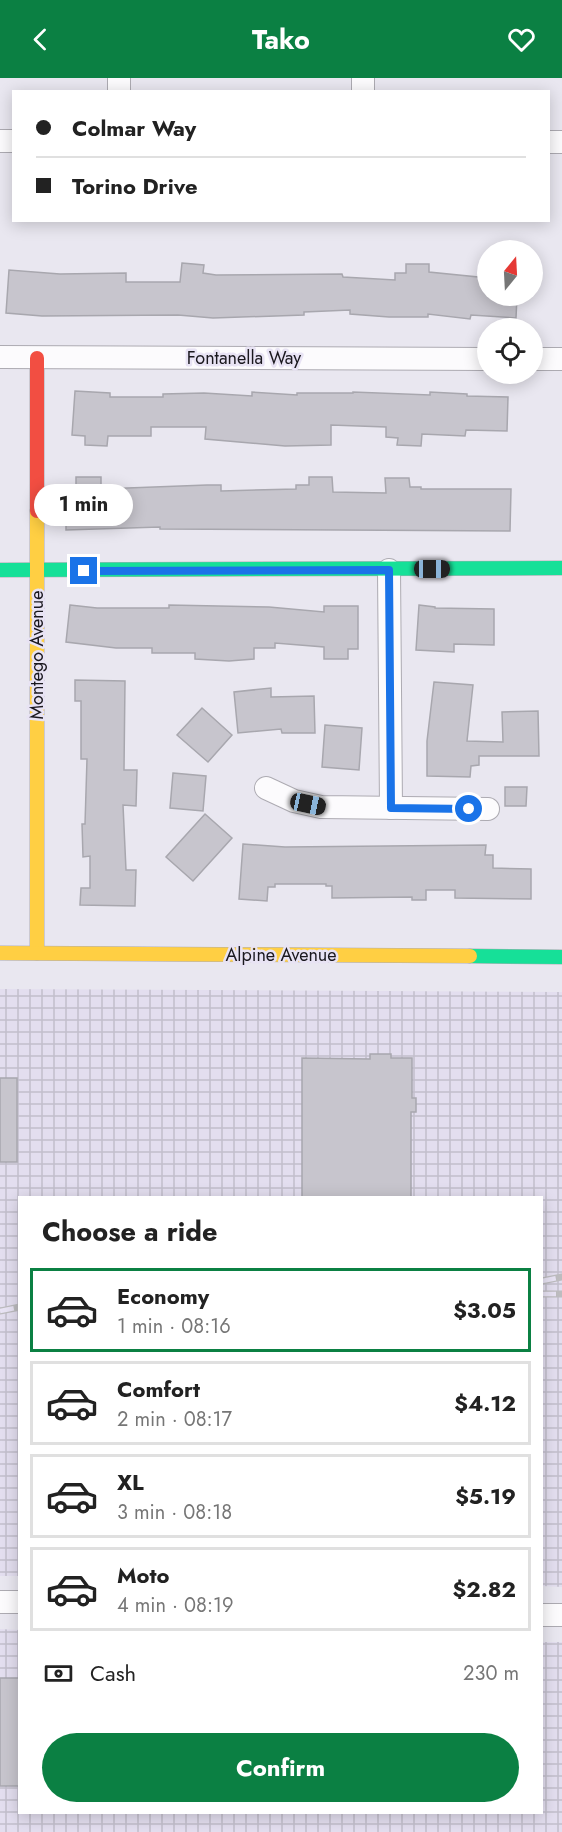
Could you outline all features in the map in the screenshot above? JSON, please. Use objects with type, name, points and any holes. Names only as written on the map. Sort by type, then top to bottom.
[{"type":"street","name":"Fontanella Way","points":[[0,357],[477,359]]},
{"type":"street","name":"Montego Avenue","points":[[37,358],[37,953]]},
{"type":"street","points":[[543,359],[562,359]]},
{"type":"street","points":[[0,570],[562,568]]},
{"type":"street","points":[[389,570],[391,808]]},
{"type":"street","points":[[266,788],[294,801],[321,807],[488,809]]},
{"type":"street","name":"Alpine Avenue","points":[[0,953],[562,957]]},
{"type":"street","points":[[0,1602],[18,1602]]},
{"type":"street","points":[[543,1615],[562,1615]]},
{"type":"shaded area","points":[[0,989],[562,992],[562,1587],[543,1586],[543,1196],[18,1196],[18,1576],[0,1576]]},
{"type":"shaded area","points":[[0,1629],[18,1630],[18,1814],[543,1814],[543,1642],[562,1642],[562,1832],[0,1832]]},
{"type":"building","points":[[182,263],[204,265],[203,273],[216,275],[342,274],[343,277],[395,280],[395,273],[406,273],[406,264],[429,264],[429,272],[477,277],[477,306],[517,306],[516,318],[471,315],[470,319],[428,314],[428,317],[389,317],[350,314],[350,310],[304,312],[304,315],[213,318],[178,315],[42,316],[6,313],[9,270],[60,274],[126,273],[126,282],[180,282]]},
{"type":"building","points":[[75,391],[110,393],[110,397],[163,397],[163,394],[204,393],[252,396],[252,392],[297,395],[297,393],[353,392],[430,395],[430,392],[508,397],[507,431],[466,430],[465,436],[422,434],[421,446],[397,445],[398,438],[386,437],[386,427],[331,425],[331,445],[285,446],[205,439],[206,427],[151,427],[151,436],[108,436],[107,446],[85,445],[85,436],[72,435]]},
{"type":"building","points":[[76,477],[101,477],[101,489],[221,485],[221,491],[296,489],[296,485],[309,485],[309,477],[332,477],[333,492],[386,493],[385,478],[409,478],[410,487],[421,487],[421,489],[511,489],[510,531],[160,529],[160,527],[66,530],[66,486],[76,485]]},
{"type":"building","points":[[70,605],[97,608],[169,608],[169,605],[269,607],[324,612],[324,606],[358,606],[358,649],[348,649],[348,659],[324,659],[324,647],[275,643],[275,648],[254,648],[254,659],[229,661],[195,659],[195,653],[152,653],[152,648],[116,648],[66,642]]},
{"type":"building","points":[[419,605],[435,608],[494,609],[494,645],[454,644],[454,652],[416,650]]},
{"type":"building","points":[[75,680],[125,681],[124,770],[137,770],[136,806],[123,805],[126,870],[136,870],[135,906],[80,905],[81,888],[90,888],[90,856],[83,857],[82,824],[85,824],[87,759],[81,759],[81,701],[75,701]]},
{"type":"building","points":[[434,682],[473,685],[467,741],[503,742],[502,712],[538,711],[539,756],[479,756],[479,765],[471,766],[470,777],[427,776],[427,741]]},
{"type":"building","points":[[271,688],[271,697],[314,696],[315,733],[282,733],[281,729],[238,733],[234,692]]},
{"type":"building","points":[[202,708],[232,735],[208,762],[177,735]]},
{"type":"building","points":[[325,725],[362,728],[359,770],[322,767]]},
{"type":"building","points":[[173,773],[206,776],[203,811],[170,808]]},
{"type":"building","points":[[505,787],[527,787],[526,806],[505,806]]},
{"type":"building","points":[[205,814],[232,838],[193,881],[166,857]]},
{"type":"building","points":[[243,844],[285,847],[486,845],[485,855],[493,855],[493,868],[531,869],[531,899],[455,898],[455,890],[426,890],[426,900],[412,900],[412,897],[332,898],[332,886],[326,886],[326,884],[275,884],[275,887],[268,887],[267,901],[239,899]]},
{"type":"building","points":[[370,1054],[391,1054],[391,1058],[412,1058],[412,1098],[416,1098],[416,1112],[411,1112],[411,1196],[302,1196],[302,1058],[370,1059]]},
{"type":"building","points":[[0,1078],[17,1078],[17,1162],[0,1162]]},
{"type":"building","points":[[0,1678],[18,1678],[18,1786],[0,1786]]},
{"type":"railway","points":[[543,1281],[562,1277]]},
{"type":"railway","points":[[543,1294],[562,1294]]},
{"type":"railway","points":[[0,1311],[18,1307]]},
{"type":"traffic: fast","points":[[0,570],[562,568]]},
{"type":"traffic: fast","points":[[470,956],[562,957]]},
{"type":"traffic: slow","points":[[37,511],[37,953]]},
{"type":"traffic: slow","points":[[0,953],[470,956]]},
{"type":"traffic: jam","points":[[37,358],[37,511]]},
{"type":"route","points":[[84,571],[389,570],[391,808],[469,809]]}]
